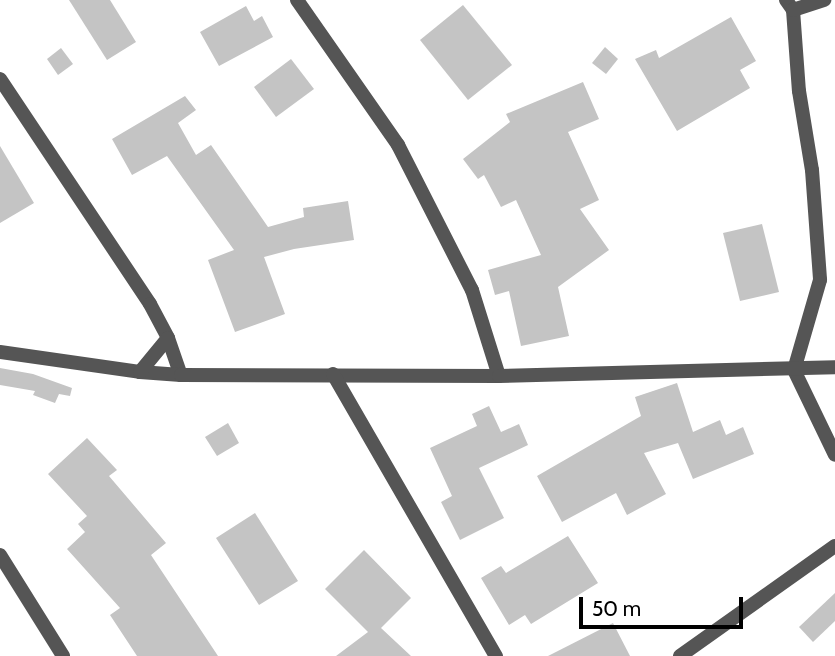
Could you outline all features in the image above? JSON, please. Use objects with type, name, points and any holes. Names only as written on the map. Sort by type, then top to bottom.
[{"type":"street","points":[[297,0],[398,145],[472,290],[499,376]]},
{"type":"street","points":[[824,0],[789,5],[812,170],[820,280],[794,370],[835,455]]},
{"type":"street","points":[[0,79],[150,304],[168,338],[181,375]]},
{"type":"street","points":[[140,372],[168,338]]},
{"type":"street","points":[[0,352],[140,372],[181,375],[499,376],[835,367]]},
{"type":"street","points":[[333,374],[496,656]]},
{"type":"street","points":[[680,656],[835,546]]},
{"type":"street","points":[[0,555],[63,656]]},
{"type":"building","points":[[69,0],[110,0],[136,42],[107,60]]},
{"type":"building","points":[[463,5],[512,65],[468,100],[420,40]]},
{"type":"building","points":[[246,6],[254,21],[262,16],[273,37],[219,66],[200,32]]},
{"type":"building","points":[[731,17],[756,61],[740,70],[750,88],[677,131],[635,59],[656,50],[659,58]]},
{"type":"building","points":[[605,47],[618,59],[606,74],[592,63]]},
{"type":"building","points":[[61,48],[73,64],[58,75],[47,59]]},
{"type":"building","points":[[291,59],[314,89],[276,117],[254,87]]},
{"type":"building","points":[[583,82],[599,119],[568,132],[599,200],[580,209],[609,250],[558,287],[569,336],[521,346],[509,291],[495,295],[488,270],[541,255],[516,200],[501,207],[484,175],[478,179],[463,159],[510,122],[506,114]]},
{"type":"building","points":[[185,96],[196,110],[178,123],[196,155],[211,145],[268,227],[304,217],[303,208],[348,201],[354,240],[294,249],[264,257],[285,314],[235,332],[208,260],[234,250],[167,156],[132,175],[112,139]]},
{"type":"building","points":[[0,146],[34,203],[0,223]]},
{"type":"building","points":[[762,224],[779,292],[740,301],[723,233]]},
{"type":"building","points":[[0,368],[33,374],[72,388],[70,396],[59,394],[55,403],[33,395],[35,391],[0,385]]},
{"type":"building","points":[[677,383],[693,432],[720,420],[726,435],[743,427],[754,454],[693,479],[678,443],[644,453],[666,494],[627,515],[616,493],[562,522],[537,476],[641,416],[635,397]]},
{"type":"building","points":[[489,406],[501,432],[519,424],[528,445],[479,468],[504,518],[460,540],[441,502],[452,496],[430,448],[477,426],[472,414]]},
{"type":"building","points":[[228,423],[239,443],[217,456],[205,437]]},
{"type":"building","points":[[87,438],[117,470],[109,476],[166,543],[151,555],[218,656],[137,656],[110,615],[120,608],[67,549],[85,532],[78,524],[87,516],[48,474]]},
{"type":"building","points":[[255,513],[298,581],[259,605],[216,538]]},
{"type":"building","points":[[568,536],[598,583],[531,624],[525,615],[509,625],[481,578],[501,566],[506,573]]},
{"type":"building","points":[[364,550],[411,598],[381,628],[411,656],[336,656],[368,632],[325,589]]},
{"type":"building","points":[[835,593],[835,621],[813,642],[799,627]]},
{"type":"building","points":[[613,623],[630,656],[548,656]]}]
